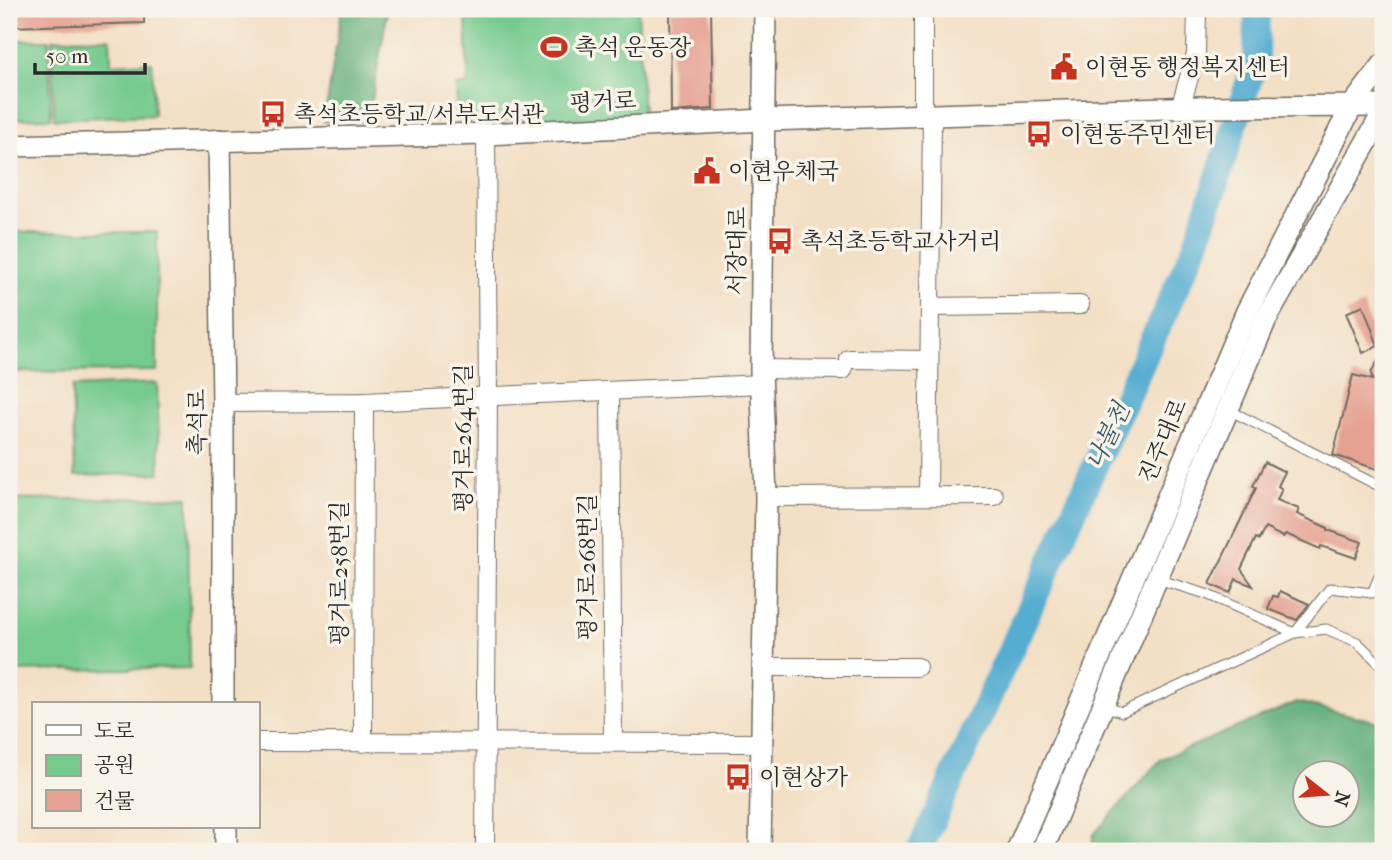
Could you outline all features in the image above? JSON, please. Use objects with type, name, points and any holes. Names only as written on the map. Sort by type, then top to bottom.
[{"type":"street","name":"서장대로","points":[[760,851],[766,497],[762,376],[765,9]]},
{"type":"street","points":[[923,9],[930,307],[928,496]]},
{"type":"street","points":[[1190,107],[1196,54],[1197,9]]},
{"type":"street","name":"진주대로","points":[[1017,851],[1247,311],[1352,106],[1383,65]]},
{"type":"street","name":"평거로","points":[[9,146],[486,134],[765,120],[1190,107],[1352,106]]},
{"type":"street","points":[[1352,106],[1383,106]]},
{"type":"street","name":"진주대로","points":[[1042,851],[1266,319],[1383,113]]},
{"type":"street","name":"평거로264번길","points":[[485,851],[488,396],[486,134]]},
{"type":"street","name":"촉석로","points":[[219,140],[223,403],[223,702]]},
{"type":"street","points":[[930,307],[1080,305]]},
{"type":"street","points":[[223,403],[364,402],[610,392],[846,365],[929,360]]},
{"type":"street","name":"평거로268번길","points":[[610,392],[613,742]]},
{"type":"street","name":"평거로258번길","points":[[363,743],[364,402]]},
{"type":"street","points":[[766,497],[994,496]]},
{"type":"street","points":[[762,667],[917,667]]},
{"type":"street","points":[[259,742],[762,743]]},
{"type":"street","points":[[226,828],[226,851]]},
{"type":"lane","points":[[1227,410],[1383,488]]},
{"type":"lane","points":[[1295,632],[1330,588],[1372,593],[1383,567]]},
{"type":"lane","points":[[1157,579],[1206,594],[1295,632]]},
{"type":"lane","points":[[1104,706],[1122,712],[1295,632],[1326,629],[1357,642],[1383,667]]},
{"type":"green space","points":[[342,9],[388,9],[368,121],[324,122]]},
{"type":"green space","name":"촉석 운동장","points":[[466,9],[638,9],[643,118],[457,121],[456,86],[468,84]]},
{"type":"green space","points":[[110,38],[111,64],[152,62],[154,115],[54,119],[52,39]]},
{"type":"green space","points":[[9,40],[49,40],[51,118],[9,119]]},
{"type":"green space","points":[[9,232],[157,232],[157,371],[9,372]]},
{"type":"green space","points":[[157,383],[160,473],[75,476],[72,387]]},
{"type":"green space","points":[[188,497],[190,668],[9,671],[9,500]]},
{"type":"green space","points":[[1297,702],[1383,723],[1383,851],[1091,851],[1094,834],[1161,759]]},
{"type":"building","points":[[9,9],[144,9],[144,23],[9,27]]},
{"type":"building","points":[[670,9],[711,9],[713,109],[671,112]]},
{"type":"building","points":[[1363,305],[1378,346],[1363,353],[1346,313]]},
{"type":"building","points":[[1383,352],[1383,471],[1333,455],[1353,375],[1373,380],[1371,373]]},
{"type":"building","points":[[1265,462],[1285,472],[1278,486],[1282,489],[1277,500],[1299,509],[1297,514],[1328,530],[1362,542],[1356,558],[1321,546],[1320,549],[1286,534],[1283,537],[1265,528],[1259,540],[1256,538],[1241,569],[1253,586],[1236,579],[1230,593],[1210,584],[1256,488],[1253,486]]},
{"type":"building","points":[[1280,591],[1309,604],[1297,620],[1268,609],[1273,596],[1278,597]]},
{"type":"waterway","name":"나불천","points":[[919,851],[1197,242],[1256,59],[1257,9]]},
{"type":"place","name":"촉석 운동장","points":[[554,47]]},
{"type":"place","name":"이현동 행정복지센터","points":[[1064,67]]},
{"type":"place","name":"촉석초등학교/서부도서관","points":[[273,114]]},
{"type":"place","name":"이현동주민센터","points":[[1039,134]]},
{"type":"place","name":"이현우체국","points":[[707,171]]},
{"type":"place","name":"촉석초등학교사거리","points":[[780,241]]},
{"type":"place","name":"이현상가","points":[[738,777]]}]
